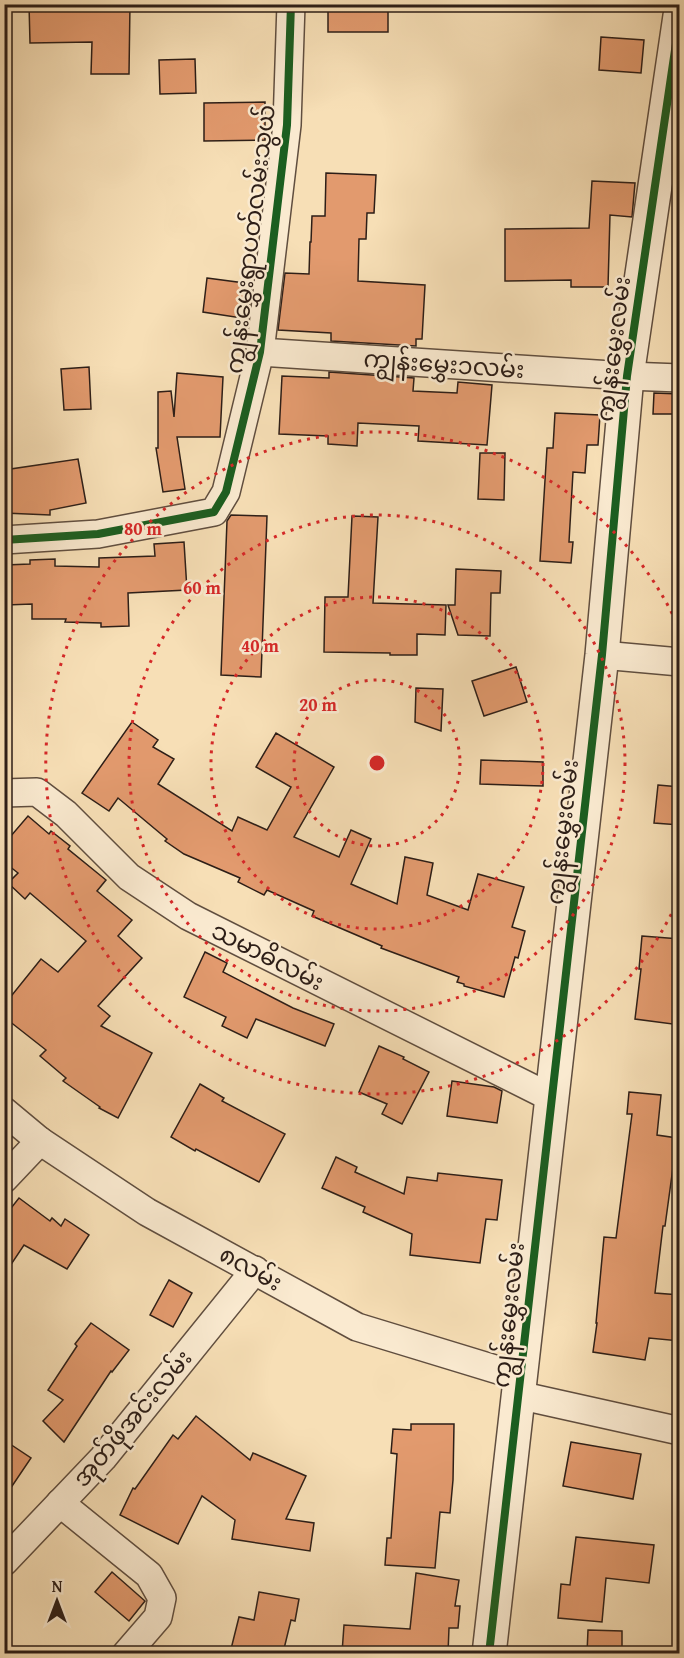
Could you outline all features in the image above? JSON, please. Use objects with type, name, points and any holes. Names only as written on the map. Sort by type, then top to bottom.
[{"type":"street","name":"ကျွန်းမွှေးရွာပတ်လမ်းသွယ်","points":[[4,540],[98,534],[214,512],[226,492],[260,352],[287,125],[291,4]]},
{"type":"street","name":"ကျွန်းမွှေးလမ်း","points":[[489,1653],[602,655],[627,376],[679,21]]},
{"type":"street","name":"ကျွန်းမွှေး၁လမ်း","points":[[260,352],[680,378]]},
{"type":"street","points":[[602,655],[680,662]]},
{"type":"street","name":"သမာဓိလမ်း","points":[[4,793],[37,792],[66,814],[129,877],[188,916],[552,1098]]},
{"type":"street","name":"၈လမ်း","points":[[4,1111],[40,1141],[147,1212],[357,1327],[520,1386],[680,1431]]},
{"type":"street","points":[[4,1179],[40,1141]]},
{"type":"street","name":"အုတ်ဖိုအင်းလမ်း","points":[[4,1562],[103,1458],[255,1270]]},
{"type":"street","points":[[60,1503],[149,1575],[162,1598],[158,1617],[126,1653]]},
{"type":"building","points":[[29,4],[130,4],[129,74],[91,74],[92,42],[30,43]]},
{"type":"building","points":[[328,4],[388,4],[388,32],[328,32]]},
{"type":"building","points":[[601,37],[644,40],[641,73],[599,70]]},
{"type":"building","points":[[195,59],[196,93],[160,94],[159,60]]},
{"type":"building","points":[[265,102],[265,140],[204,141],[204,103]]},
{"type":"building","points":[[326,173],[376,175],[374,213],[367,213],[366,239],[359,239],[358,281],[425,285],[422,339],[416,339],[416,346],[331,341],[331,333],[278,330],[285,273],[309,274],[312,216],[325,216]]},
{"type":"building","points":[[592,181],[635,183],[632,217],[610,215],[608,287],[571,287],[571,280],[505,281],[505,229],[589,228]]},
{"type":"building","points":[[207,278],[252,284],[248,319],[203,312]]},
{"type":"building","points":[[89,367],[91,409],[64,410],[61,369]]},
{"type":"building","points":[[329,372],[414,378],[413,391],[457,393],[458,382],[492,385],[487,445],[418,441],[419,426],[358,423],[357,446],[328,444],[328,436],[279,434],[282,376],[329,378]]},
{"type":"building","points":[[177,373],[223,377],[220,437],[177,437],[185,489],[163,492],[156,448],[158,448],[158,392],[171,391],[174,417]]},
{"type":"building","points":[[654,393],[680,394],[680,414],[653,414]]},
{"type":"building","points":[[555,413],[600,415],[598,445],[587,445],[585,473],[573,472],[569,542],[573,542],[571,563],[540,561],[547,448],[553,448]]},
{"type":"building","points":[[480,453],[505,453],[504,500],[478,499]]},
{"type":"building","points":[[78,459],[86,503],[50,510],[50,515],[4,513],[4,470]]},
{"type":"building","points":[[231,515],[267,516],[261,677],[221,675],[227,521]]},
{"type":"building","points":[[352,516],[378,517],[373,603],[446,605],[445,635],[417,634],[417,655],[324,652],[325,597],[348,597]]},
{"type":"building","points":[[184,542],[187,590],[128,593],[129,626],[101,627],[101,623],[65,622],[66,619],[32,619],[32,604],[6,605],[5,565],[30,564],[30,560],[55,559],[55,566],[99,567],[99,558],[155,556],[154,544]]},
{"type":"building","points":[[456,569],[501,571],[500,593],[491,593],[490,636],[458,635],[448,605],[455,605]]},
{"type":"building","points":[[516,667],[527,702],[484,716],[472,681]]},
{"type":"building","points":[[416,688],[443,689],[441,731],[415,722]]},
{"type":"building","points":[[132,722],[158,740],[153,747],[174,759],[158,784],[232,831],[238,817],[267,830],[291,787],[256,767],[276,733],[334,767],[294,837],[339,857],[351,830],[371,839],[351,884],[397,904],[405,857],[433,863],[427,895],[468,910],[478,874],[524,887],[512,927],[525,931],[504,997],[464,986],[457,982],[459,977],[381,948],[382,946],[312,916],[314,911],[267,890],[264,895],[238,882],[240,878],[184,854],[165,841],[167,839],[118,798],[109,811],[82,793]]},
{"type":"building","points":[[481,760],[543,762],[543,786],[480,784]]},
{"type":"building","points":[[658,785],[680,787],[680,825],[654,823]]},
{"type":"building","points":[[28,816],[49,834],[51,831],[70,846],[68,849],[106,880],[97,891],[132,920],[118,936],[142,958],[98,1006],[110,1016],[101,1026],[152,1053],[118,1118],[99,1108],[63,1081],[66,1078],[40,1056],[46,1050],[4,1017],[4,1005],[41,959],[58,972],[86,941],[30,893],[25,899],[8,883],[18,873],[4,862],[4,844]]},
{"type":"building","points":[[642,936],[680,939],[680,1025],[635,1019]]},
{"type":"building","points":[[205,952],[227,963],[223,972],[293,1008],[334,1024],[325,1046],[256,1019],[247,1038],[222,1026],[226,1017],[184,997]]},
{"type":"building","points":[[379,1046],[429,1072],[402,1124],[382,1114],[387,1104],[359,1092]]},
{"type":"building","points":[[452,1081],[494,1087],[502,1091],[497,1123],[447,1116]]},
{"type":"building","points":[[200,1084],[224,1098],[222,1101],[285,1134],[259,1182],[171,1137]]},
{"type":"building","points":[[629,1092],[661,1095],[657,1135],[677,1138],[655,1293],[680,1295],[680,1341],[649,1338],[645,1360],[593,1352],[604,1237],[616,1238],[632,1114],[627,1114]]},
{"type":"building","points":[[336,1157],[357,1167],[355,1172],[404,1194],[407,1177],[437,1181],[438,1173],[502,1180],[497,1220],[486,1219],[480,1263],[410,1255],[412,1234],[363,1212],[365,1207],[322,1188]]},
{"type":"building","points":[[19,1198],[50,1221],[52,1218],[61,1226],[65,1219],[89,1235],[67,1269],[24,1245],[4,1275],[4,1217]]},
{"type":"building","points":[[169,1280],[192,1293],[173,1327],[150,1315]]},
{"type":"building","points":[[91,1323],[129,1350],[111,1371],[64,1442],[43,1421],[63,1400],[48,1390],[77,1346],[75,1344]]},
{"type":"building","points":[[196,1416],[250,1460],[253,1453],[306,1476],[286,1519],[314,1523],[310,1551],[232,1539],[235,1520],[202,1496],[178,1544],[120,1515],[133,1488],[135,1489],[173,1435],[178,1439]]},
{"type":"building","points":[[411,1424],[454,1424],[450,1513],[440,1512],[435,1568],[385,1565],[387,1538],[391,1538],[397,1454],[391,1453],[393,1429],[411,1430]]},
{"type":"building","points":[[4,1440],[31,1458],[4,1498]]},
{"type":"building","points":[[571,1442],[641,1454],[633,1499],[563,1486]]},
{"type":"building","points":[[576,1537],[654,1545],[649,1583],[606,1578],[602,1622],[558,1618],[561,1584],[570,1585]]},
{"type":"building","points":[[112,1572],[145,1601],[129,1621],[95,1592]]},
{"type":"building","points":[[416,1573],[459,1580],[455,1606],[460,1606],[458,1628],[449,1628],[448,1653],[342,1653],[344,1625],[410,1629]]},
{"type":"building","points":[[259,1592],[299,1599],[295,1621],[291,1620],[283,1653],[230,1653],[239,1617],[254,1620]]},
{"type":"building","points":[[588,1630],[622,1631],[622,1653],[587,1653]]},
{"type":"cycle path","points":[[4,540],[98,534],[214,512],[226,492],[260,352],[287,125],[291,4]]},
{"type":"cycle path","points":[[489,1654],[602,655],[627,376],[680,16]]}]
